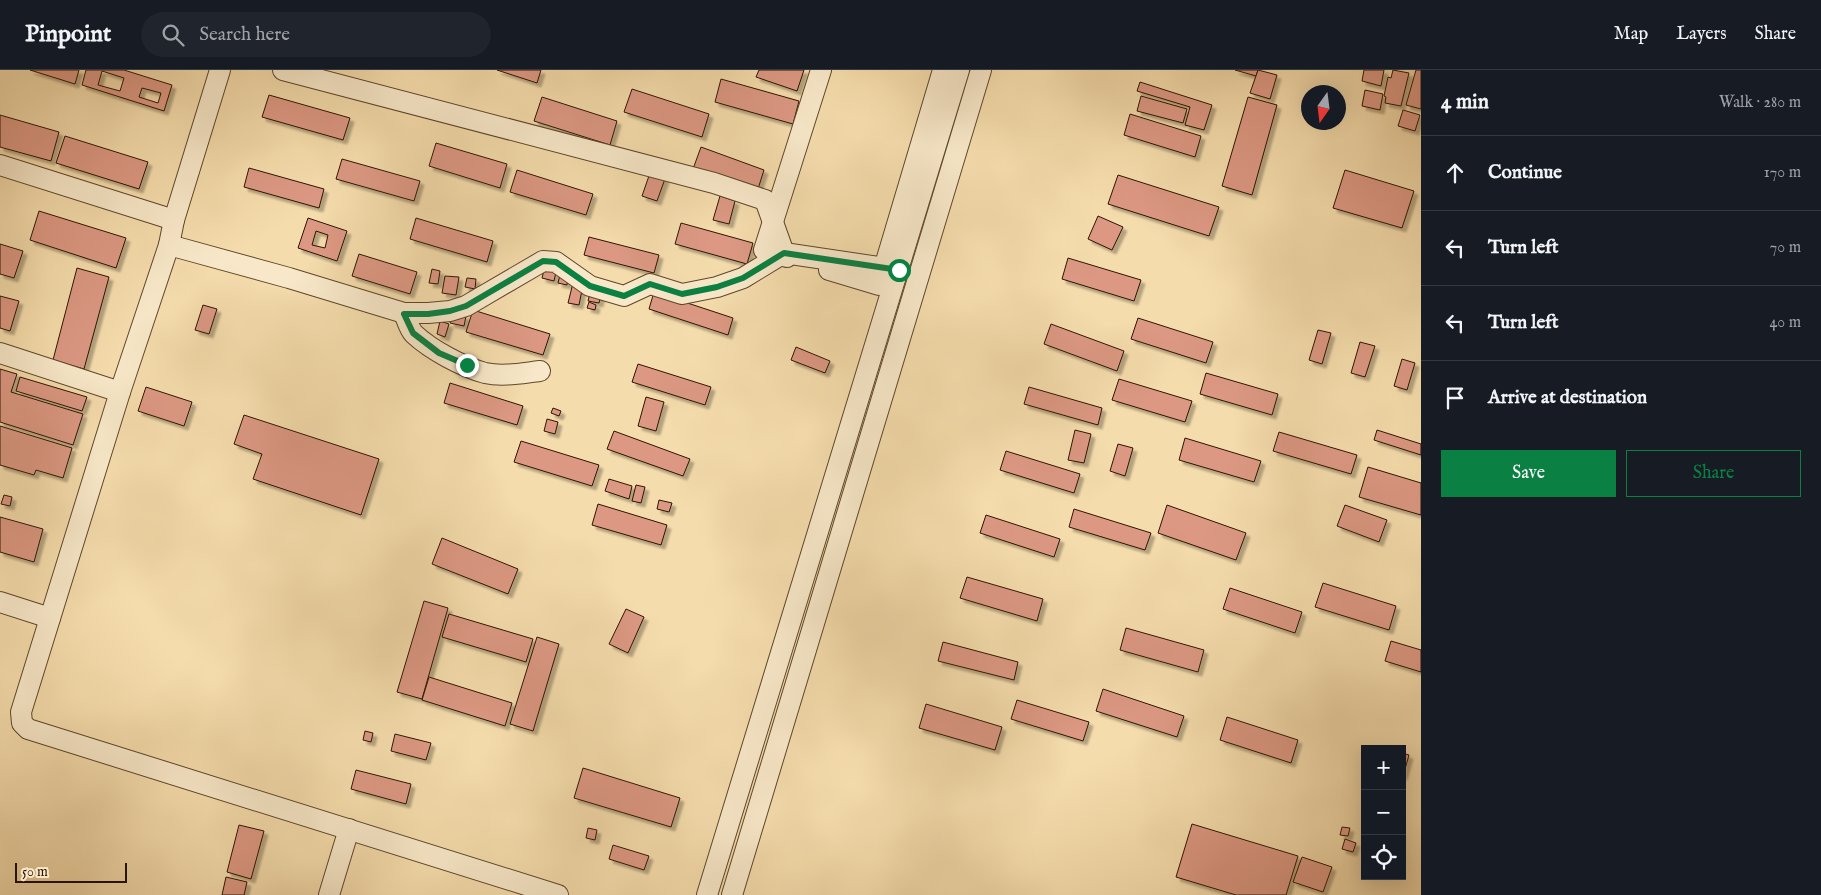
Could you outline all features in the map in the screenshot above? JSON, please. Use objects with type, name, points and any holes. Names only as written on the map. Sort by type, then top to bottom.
[{"type":"street","points":[[220,70],[174,220],[169,245],[120,392],[21,712],[22,723],[28,729],[558,895]]},
{"type":"street","points":[[283,70],[704,180],[765,200],[784,253]]},
{"type":"street","points":[[821,70],[764,250],[879,285],[943,70]]},
{"type":"street","points":[[707,895],[959,70]]},
{"type":"street","points":[[732,895],[981,70]]},
{"type":"street","points":[[0,164],[174,220]]},
{"type":"street","points":[[169,245],[289,278],[404,314],[428,314],[450,311],[466,306],[543,261],[556,262],[590,286],[624,296],[650,284],[682,294],[717,287],[743,278],[784,253],[899,270]]},
{"type":"street","points":[[404,314],[413,333],[439,353],[486,373],[504,375],[540,371]]},
{"type":"street","points":[[0,353],[120,392]]},
{"type":"street","points":[[0,602],[50,618]]},
{"type":"street","points":[[329,895],[349,829]]},
{"type":"building","points":[[30,70],[79,70],[75,84]]},
{"type":"building","points":[[86,70],[124,70],[172,85],[164,111],[82,85]],"holes":[[[102,71],[124,78],[120,91],[98,85]],[[142,88],[161,93],[158,103],[139,97]]]},
{"type":"building","points":[[497,70],[541,70],[537,83]]},
{"type":"building","points":[[759,70],[804,70],[797,91],[756,77]]},
{"type":"building","points":[[1235,70],[1258,70],[1256,76]]},
{"type":"building","points":[[1258,70],[1277,75],[1270,99],[1250,93]]},
{"type":"building","points":[[1364,70],[1384,70],[1381,86],[1362,81]]},
{"type":"building","points":[[1393,70],[1409,73],[1401,106],[1385,103],[1386,97],[1384,96],[1388,77],[1391,78]]},
{"type":"building","points":[[1416,70],[1421,70],[1421,109],[1406,105]]},
{"type":"building","points":[[721,79],[799,101],[793,124],[715,102]]},
{"type":"building","points":[[1140,82],[1212,105],[1204,130],[1185,125],[1190,107],[1137,91]]},
{"type":"building","points":[[632,89],[709,114],[702,137],[624,112]]},
{"type":"building","points":[[1365,90],[1383,94],[1380,110],[1362,106]]},
{"type":"building","points":[[269,95],[350,118],[343,140],[262,117]]},
{"type":"building","points":[[1141,96],[1187,109],[1183,123],[1137,111]]},
{"type":"building","points":[[542,97],[617,121],[610,145],[534,121]]},
{"type":"building","points":[[1248,97],[1277,105],[1252,195],[1222,186]]},
{"type":"building","points":[[1403,110],[1420,115],[1415,131],[1398,126]]},
{"type":"building","points":[[1130,114],[1201,136],[1195,157],[1124,135]]},
{"type":"building","points":[[0,115],[59,132],[51,161],[0,147]]},
{"type":"building","points":[[65,136],[148,162],[139,189],[56,163]]},
{"type":"building","points":[[436,143],[507,164],[500,188],[429,166]]},
{"type":"building","points":[[701,147],[764,170],[757,192],[693,169]]},
{"type":"building","points":[[342,159],[420,181],[414,201],[336,179]]},
{"type":"building","points":[[249,168],[324,189],[319,208],[244,187]]},
{"type":"building","points":[[517,170],[593,194],[586,215],[510,192]]},
{"type":"building","points":[[651,170],[666,176],[657,201],[642,196]]},
{"type":"building","points":[[1345,170],[1414,191],[1402,228],[1333,208]]},
{"type":"building","points":[[1118,175],[1219,207],[1209,236],[1108,204]]},
{"type":"building","points":[[720,196],[735,201],[729,224],[713,220]]},
{"type":"building","points":[[39,211],[126,238],[116,268],[30,240]]},
{"type":"building","points":[[1098,216],[1123,227],[1112,250],[1088,239]]},
{"type":"building","points":[[308,218],[347,231],[337,261],[298,248]],"holes":[[[316,231],[328,235],[325,248],[312,245]]]},
{"type":"building","points":[[416,218],[493,241],[487,262],[410,239]]},
{"type":"building","points":[[681,223],[753,243],[747,264],[675,244]]},
{"type":"building","points":[[589,237],[659,255],[654,273],[584,255]]},
{"type":"building","points":[[0,244],[23,251],[14,278],[0,274]]},
{"type":"building","points":[[359,254],[417,272],[410,294],[352,276]]},
{"type":"building","points":[[1068,258],[1141,280],[1134,301],[1062,279]]},
{"type":"building","points":[[77,268],[109,277],[84,369],[53,360]]},
{"type":"building","points":[[432,269],[440,271],[438,284],[429,283]]},
{"type":"building","points":[[544,270],[556,272],[554,281],[542,278]]},
{"type":"building","points":[[560,275],[568,276],[567,285],[558,283]]},
{"type":"building","points":[[445,276],[459,277],[456,295],[442,293]]},
{"type":"building","points":[[467,278],[476,279],[475,289],[465,287]]},
{"type":"building","points":[[573,283],[583,285],[579,305],[568,303]]},
{"type":"building","points":[[654,292],[733,318],[728,335],[649,309]]},
{"type":"building","points":[[590,293],[601,295],[599,303],[588,301]]},
{"type":"building","points":[[0,296],[19,301],[10,331],[0,328]]},
{"type":"building","points":[[589,302],[596,305],[595,310],[587,308]]},
{"type":"building","points":[[203,305],[217,309],[209,334],[195,330]]},
{"type":"building","points":[[473,310],[550,334],[543,355],[466,332]]},
{"type":"building","points":[[453,313],[466,316],[464,326],[450,323]]},
{"type":"building","points":[[1138,318],[1213,342],[1206,363],[1131,339]]},
{"type":"building","points":[[440,321],[449,324],[445,337],[437,334]]},
{"type":"building","points":[[1051,324],[1124,351],[1117,371],[1044,344]]},
{"type":"building","points":[[1318,330],[1331,333],[1322,364],[1309,360]]},
{"type":"building","points":[[1360,342],[1375,346],[1365,377],[1351,373]]},
{"type":"building","points":[[796,347],[830,361],[825,373],[791,360]]},
{"type":"building","points":[[1402,359],[1415,363],[1407,390],[1394,386]]},
{"type":"building","points":[[638,364],[711,387],[705,405],[632,382]]},
{"type":"building","points":[[0,369],[17,374],[11,392],[83,414],[73,445],[0,422]]},
{"type":"building","points":[[1206,373],[1278,394],[1272,415],[1200,394]]},
{"type":"building","points":[[20,377],[87,397],[82,411],[16,391]]},
{"type":"building","points":[[1119,379],[1192,401],[1185,422],[1112,400]]},
{"type":"building","points":[[450,383],[523,406],[517,425],[444,403]]},
{"type":"building","points":[[146,387],[192,402],[184,426],[138,411]]},
{"type":"building","points":[[1029,387],[1102,408],[1098,425],[1024,404]]},
{"type":"building","points":[[646,397],[664,402],[656,431],[638,426]]},
{"type":"building","points":[[553,408],[561,411],[559,416],[551,413]]},
{"type":"building","points":[[244,415],[379,459],[361,515],[253,479],[262,454],[234,444]]},
{"type":"building","points":[[547,419],[558,422],[555,434],[544,431]]},
{"type":"building","points":[[0,426],[72,448],[63,478],[36,470],[34,475],[0,465]]},
{"type":"building","points":[[1075,430],[1091,434],[1084,463],[1068,460]]},
{"type":"building","points":[[1377,430],[1421,444],[1421,455],[1374,440]]},
{"type":"building","points":[[614,431],[690,459],[683,476],[607,449]]},
{"type":"building","points":[[1279,432],[1357,455],[1351,474],[1273,451]]},
{"type":"building","points":[[1185,438],[1261,461],[1254,482],[1179,460]]},
{"type":"building","points":[[521,441],[599,465],[592,486],[514,462]]},
{"type":"building","points":[[1118,444],[1133,448],[1125,476],[1110,471]]},
{"type":"building","points":[[1006,451],[1080,474],[1074,493],[1000,470]]},
{"type":"building","points":[[1368,467],[1421,483],[1421,515],[1359,497]]},
{"type":"building","points":[[609,479],[632,486],[629,499],[605,491]]},
{"type":"building","points":[[636,485],[645,487],[641,503],[632,501]]},
{"type":"building","points":[[4,495],[12,497],[10,506],[1,504]]},
{"type":"building","points":[[659,500],[672,503],[669,512],[657,509]]},
{"type":"building","points":[[598,504],[667,525],[661,545],[592,525]]},
{"type":"building","points":[[1167,505],[1246,533],[1236,560],[1158,533]]},
{"type":"building","points":[[1345,505],[1387,520],[1379,542],[1337,526]]},
{"type":"building","points":[[1074,509],[1151,533],[1145,550],[1069,527]]},
{"type":"building","points":[[986,515],[1060,539],[1054,557],[980,533]]},
{"type":"building","points":[[0,517],[43,529],[34,562],[0,552]]},
{"type":"building","points":[[442,538],[518,569],[508,594],[432,564]]},
{"type":"building","points":[[967,577],[1043,599],[1037,621],[960,598]]},
{"type":"building","points":[[1323,583],[1396,606],[1389,630],[1315,607]]},
{"type":"building","points":[[1230,588],[1302,612],[1295,633],[1223,609]]},
{"type":"building","points":[[424,601],[448,608],[422,699],[397,692]]},
{"type":"building","points":[[626,609],[644,617],[628,653],[609,644]]},
{"type":"building","points":[[449,614],[533,639],[526,662],[442,637]]},
{"type":"building","points":[[1126,628],[1204,650],[1198,672],[1120,650]]},
{"type":"building","points":[[537,637],[559,644],[533,731],[510,724]]},
{"type":"building","points":[[1391,641],[1421,650],[1421,672],[1385,661]]},
{"type":"building","points":[[943,642],[1018,662],[1014,680],[938,661]]},
{"type":"building","points":[[429,677],[512,703],[505,726],[422,700]]},
{"type":"building","points":[[1103,689],[1184,716],[1177,737],[1096,711]]},
{"type":"building","points":[[1017,700],[1089,722],[1083,741],[1011,719]]},
{"type":"building","points":[[926,704],[1002,727],[995,750],[919,728]]},
{"type":"building","points":[[1227,717],[1298,740],[1291,763],[1220,740]]},
{"type":"building","points":[[365,731],[373,733],[371,742],[363,740]]},
{"type":"building","points":[[395,734],[431,743],[426,760],[391,751]]},
{"type":"building","points":[[1406,754],[1409,755],[1406,766]]},
{"type":"building","points":[[583,768],[680,798],[671,827],[574,798]]},
{"type":"building","points":[[356,770],[411,784],[406,804],[351,789]]},
{"type":"building","points":[[1192,824],[1298,856],[1286,895],[1236,895],[1176,877]]},
{"type":"building","points":[[239,825],[264,831],[251,879],[227,872]]},
{"type":"building","points":[[1342,827],[1350,828],[1348,836],[1340,835]]},
{"type":"building","points":[[588,828],[597,830],[595,840],[586,838]]},
{"type":"building","points":[[1345,839],[1356,843],[1353,852],[1342,849]]},
{"type":"building","points":[[613,845],[649,856],[644,870],[609,859]]},
{"type":"building","points":[[1302,857],[1332,867],[1323,892],[1293,882]]},
{"type":"building","points":[[226,877],[247,882],[244,895],[222,895]]},
{"type":"route","points":[[467,365],[439,353],[413,333],[404,314],[428,314],[450,311],[466,306],[529,267],[543,261],[556,262],[590,286],[624,296],[650,284],[682,294],[717,287],[743,278],[784,253],[899,270]]}]
